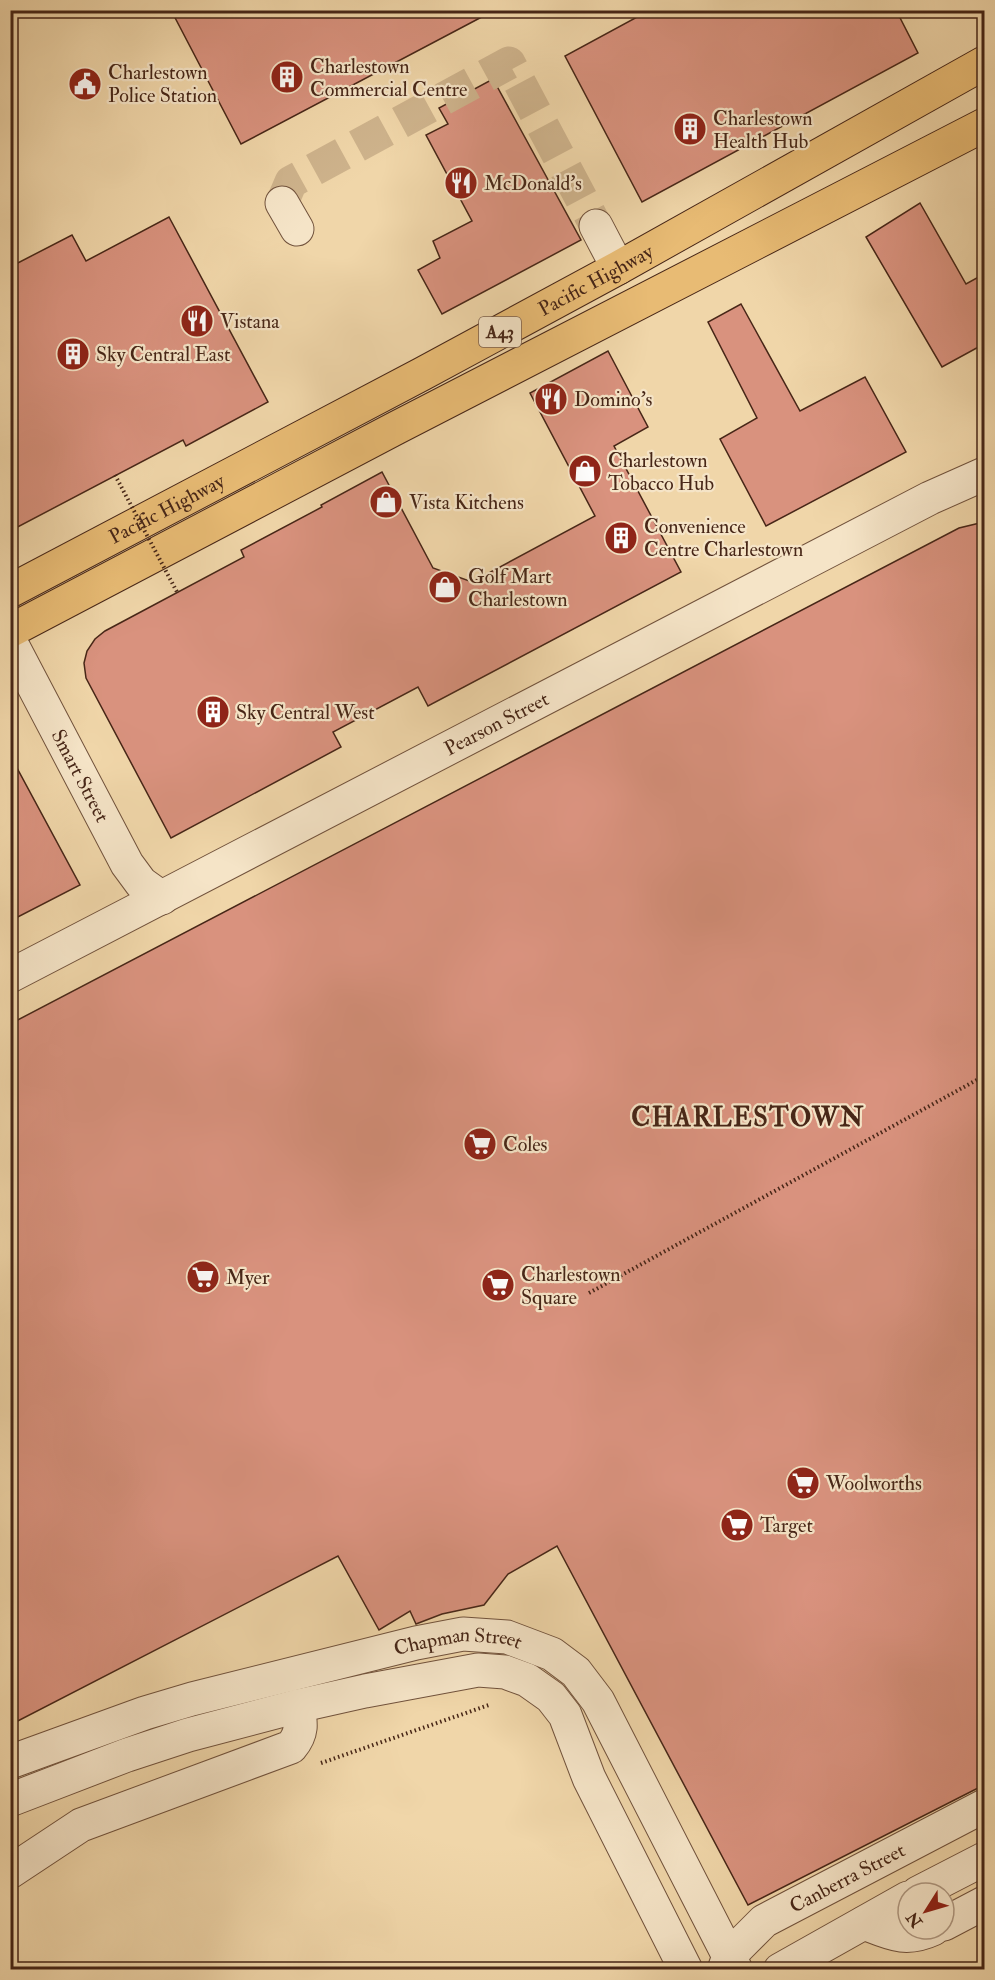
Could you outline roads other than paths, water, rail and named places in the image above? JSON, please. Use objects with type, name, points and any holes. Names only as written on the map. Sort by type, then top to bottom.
[{"type":"highway","name":"Pacific Highway","points":[[10,591],[422,375],[984,63]]},
{"type":"highway","name":"Pacific Highway","points":[[10,631],[396,428],[984,126]]},
{"type":"street","points":[[596,226],[618,268]]},
{"type":"street","name":"Pearson Street","points":[[10,976],[899,514],[984,474]]},
{"type":"street","name":"Smart Street","points":[[10,641],[127,864],[141,883],[162,898]]},
{"type":"street","name":"Chapman Street","points":[[10,1762],[145,1713],[192,1699],[416,1643],[463,1634],[507,1637],[552,1654],[576,1672],[598,1701],[730,1965]]},
{"type":"street","name":"Chapman Street","points":[[10,1800],[127,1755],[188,1735],[298,1706],[478,1670],[505,1672],[527,1680],[550,1697],[565,1715],[589,1778],[686,1970]]},
{"type":"street","points":[[10,1872],[81,1825],[291,1747],[298,1738],[302,1725],[298,1706]]},
{"type":"street","name":"Canberra Street","points":[[730,1965],[764,1921],[984,1806]]},
{"type":"street","points":[[941,1881],[984,1859]]},
{"type":"street","points":[[956,1918],[984,1903]]},
{"type":"street","points":[[780,1970],[896,1906]]},
{"type":"street","points":[[864,1923],[896,1935]]},
{"type":"tunnel","points":[[282,203],[291,182],[509,63],[596,226]]},
{"type":"place","name":"Charlestown Commercial Centre","points":[[287,77]]},
{"type":"place","name":"Charlestown Police Station","points":[[85,84]]},
{"type":"place","name":"Charlestown Health Hub","points":[[690,129]]},
{"type":"place","name":"McDonald's","points":[[461,183]]},
{"type":"place","name":"Vistana","points":[[197,321]]},
{"type":"place","name":"Sky Central East","points":[[73,354]]},
{"type":"place","name":"Domino's","points":[[551,399]]},
{"type":"place","name":"Charlestown Tobacco Hub","points":[[585,471]]},
{"type":"place","name":"Vista Kitchens","points":[[386,502]]},
{"type":"place","name":"Convenience Centre Charlestown","points":[[621,538]]},
{"type":"place","name":"Golf Mart Charlestown","points":[[445,587]]},
{"type":"place","name":"Sky Central West","points":[[213,712]]},
{"type":"place","name":"Coles","points":[[480,1144]]},
{"type":"place","name":"Myer","points":[[203,1277]]},
{"type":"place","name":"Charlestown Square","points":[[498,1285]]},
{"type":"place","name":"Woolworths","points":[[803,1483]]},
{"type":"place","name":"Target","points":[[737,1525]]},
{"type":"district","name":"CHARLESTOWN","points":[[748,1117]]}]
